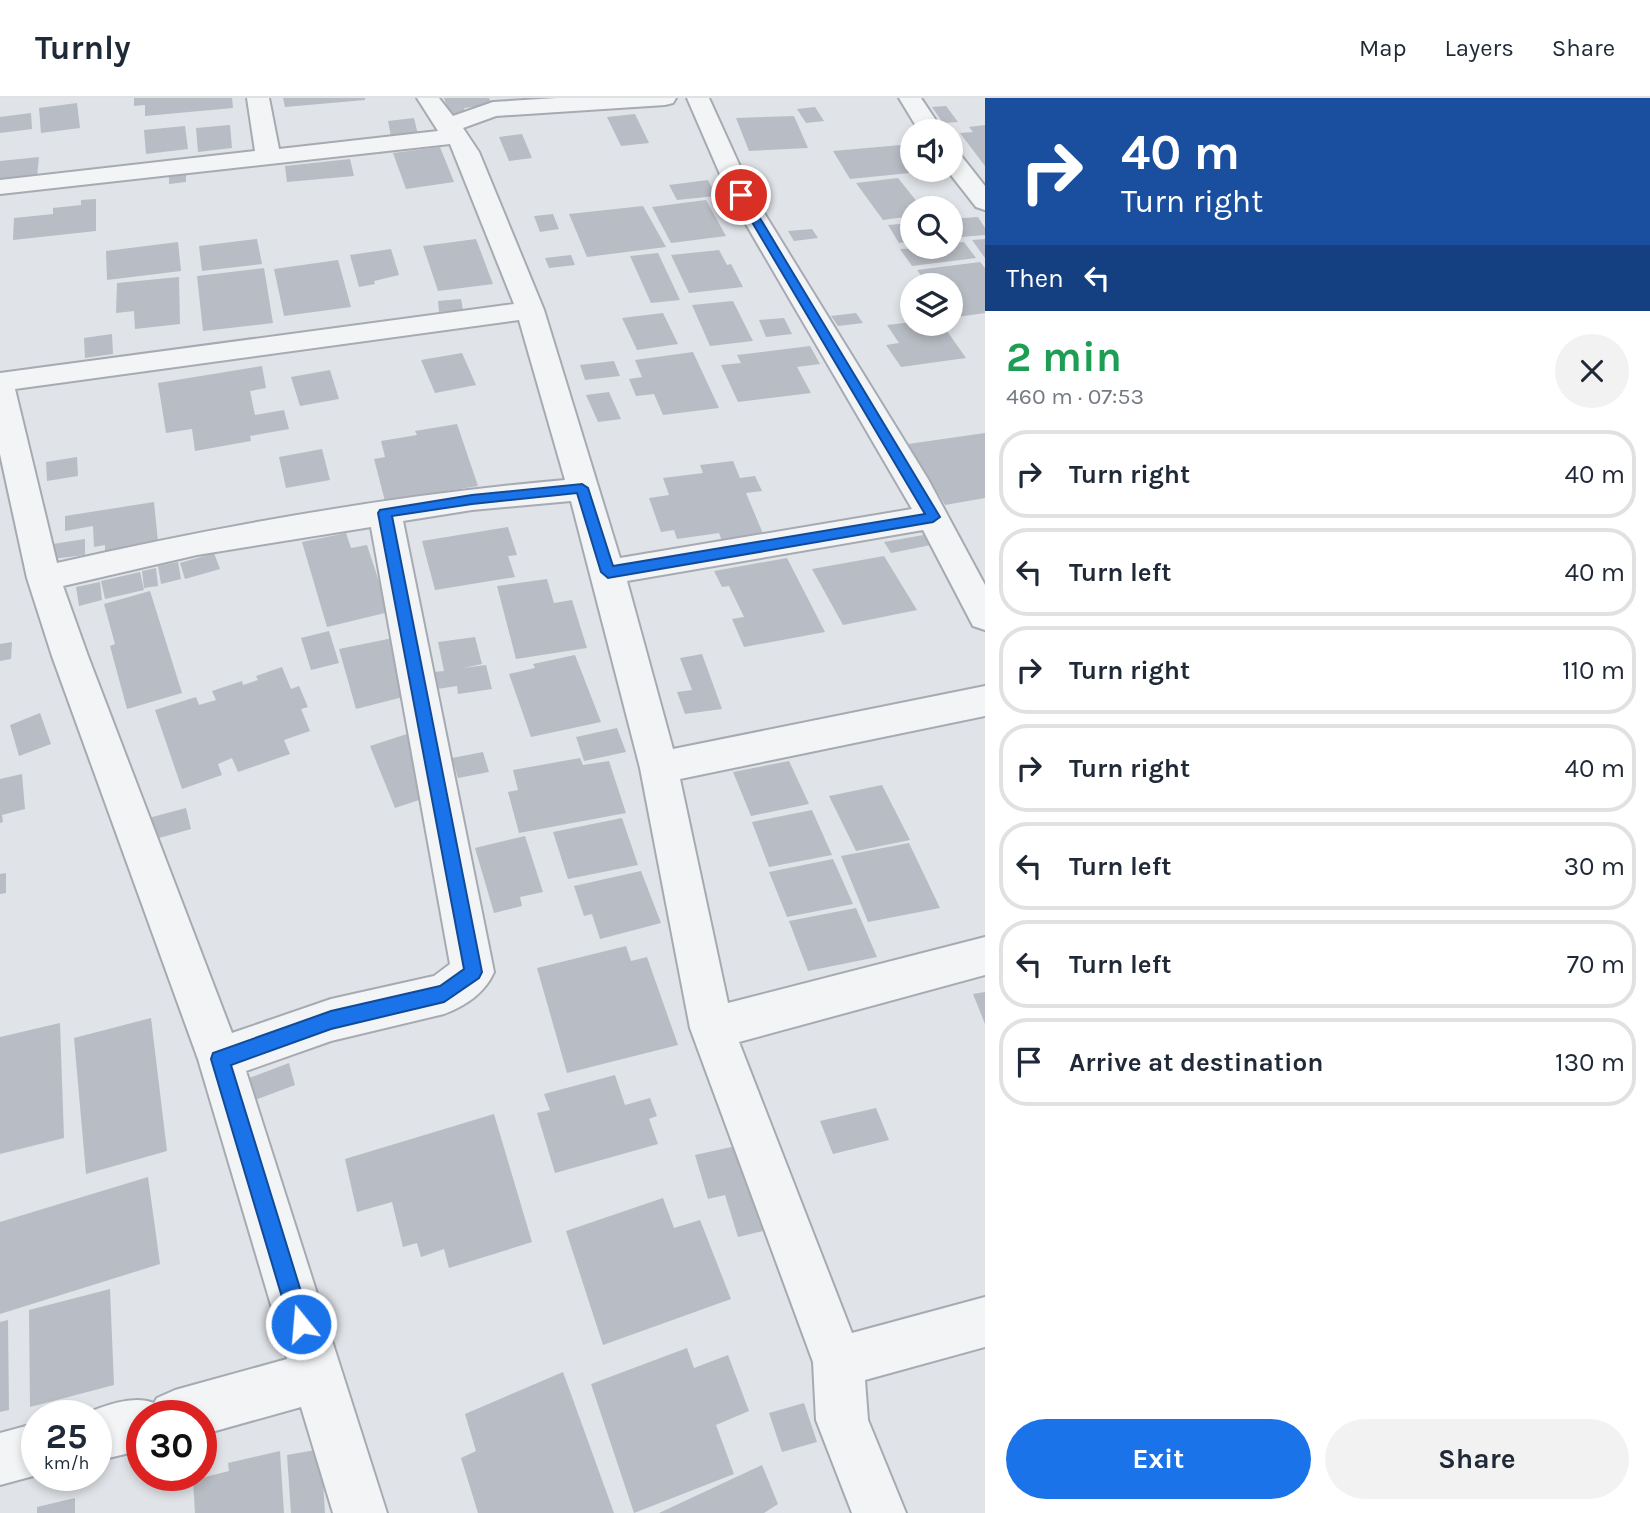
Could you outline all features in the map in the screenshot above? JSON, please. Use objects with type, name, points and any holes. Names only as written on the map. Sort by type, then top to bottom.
[{"type":"street","points":[[258,98],[268,157]]},
{"type":"street","points":[[0,187],[268,157],[493,109],[665,98]]},
{"type":"street","points":[[698,98],[741,195],[933,517],[985,617]]},
{"type":"street","points":[[910,98],[923,119]]},
{"type":"street","points":[[444,120],[530,310],[608,572],[659,768],[712,1028],[838,1362],[842,1420],[879,1513]]},
{"type":"street","points":[[963,174],[985,202]]},
{"type":"street","points":[[360,1513],[220,1059],[70,656],[44,578],[0,385],[530,310]]},
{"type":"street","points":[[44,578],[197,543],[472,499],[582,488]]},
{"type":"street","points":[[220,1059],[331,1020],[444,994],[473,972],[385,513]]},
{"type":"street","points":[[608,572],[933,517]]},
{"type":"street","points":[[659,768],[985,701]]},
{"type":"street","points":[[712,1028],[985,956]]},
{"type":"street","points":[[838,1362],[985,1322]]},
{"type":"street","points":[[217,1404],[317,1377]]},
{"type":"street","points":[[0,1459],[21,1453]]},
{"type":"building","points":[[134,98],[232,98],[233,108],[145,116],[145,105],[134,106]]},
{"type":"building","points":[[283,98],[365,98],[365,100],[285,107]]},
{"type":"building","points":[[444,98],[489,98],[492,105],[464,108],[466,114],[450,116]]},
{"type":"building","points":[[77,103],[80,128],[41,133],[39,108]]},
{"type":"building","points":[[946,106],[956,119],[940,119],[932,107]]},
{"type":"building","points":[[815,107],[824,121],[806,123],[797,109]]},
{"type":"building","points":[[31,113],[32,129],[0,133],[0,117]]},
{"type":"building","points":[[635,114],[649,143],[621,146],[607,117]]},
{"type":"building","points":[[794,116],[808,148],[749,151],[736,118]]},
{"type":"building","points":[[414,118],[419,139],[392,141],[388,121]]},
{"type":"building","points":[[230,125],[232,148],[198,152],[196,128]]},
{"type":"building","points":[[985,125],[985,166],[963,137],[963,133],[973,132],[969,127]]},
{"type":"building","points":[[185,126],[188,149],[146,154],[144,130]]},
{"type":"building","points":[[522,134],[532,158],[509,161],[499,137]]},
{"type":"building","points":[[900,145],[900,174],[850,179],[833,151]]},
{"type":"building","points":[[440,147],[454,182],[406,189],[393,153]]},
{"type":"building","points":[[39,157],[37,177],[0,181],[0,161]]},
{"type":"building","points":[[350,159],[354,176],[287,182],[285,166]]},
{"type":"building","points":[[186,173],[186,182],[169,184],[169,174]]},
{"type":"building","points":[[898,178],[912,196],[900,196],[900,218],[883,220],[856,183]]},
{"type":"building","points":[[708,180],[716,196],[677,200],[669,185]]},
{"type":"building","points":[[96,199],[96,231],[13,240],[14,218],[53,214],[53,208],[81,205],[81,200]]},
{"type":"building","points":[[706,200],[726,236],[671,243],[652,207]]},
{"type":"building","points":[[643,206],[666,247],[587,257],[569,214]]},
{"type":"building","points":[[553,214],[559,229],[540,232],[534,216]]},
{"type":"building","points":[[978,217],[985,228],[985,235],[963,237],[963,218]]},
{"type":"building","points":[[900,224],[900,243],[899,243],[888,225]]},
{"type":"building","points":[[812,229],[818,238],[794,241],[788,231]]},
{"type":"building","points":[[257,239],[262,264],[202,271],[199,246]]},
{"type":"building","points":[[476,239],[493,284],[438,291],[423,246]]},
{"type":"building","points":[[985,239],[985,258],[972,240]]},
{"type":"building","points":[[178,242],[181,271],[107,280],[106,251]]},
{"type":"building","points":[[963,242],[976,258],[912,266],[907,259],[963,259]]},
{"type":"building","points":[[391,249],[399,275],[359,287],[350,255]]},
{"type":"building","points":[[719,250],[727,265],[731,264],[743,287],[689,293],[671,255]]},
{"type":"building","points":[[658,253],[680,300],[651,303],[630,256]]},
{"type":"building","points":[[571,255],[575,265],[549,268],[545,258]]},
{"type":"building","points":[[338,260],[351,307],[284,316],[274,269]]},
{"type":"building","points":[[980,262],[985,268],[985,313],[963,316],[963,273],[919,273],[917,270]]},
{"type":"building","points":[[264,268],[273,323],[203,331],[197,276]]},
{"type":"building","points":[[179,277],[180,324],[135,329],[134,311],[116,313],[117,283]]},
{"type":"building","points":[[461,299],[463,310],[439,312],[438,301]]},
{"type":"building","points":[[733,301],[753,341],[710,346],[692,305]]},
{"type":"building","points":[[663,313],[678,344],[637,350],[622,318]]},
{"type":"building","points":[[856,313],[863,323],[838,326],[831,316]]},
{"type":"building","points":[[784,318],[792,334],[766,337],[759,320]]},
{"type":"building","points":[[900,323],[900,336],[950,336],[966,358],[901,367],[886,345],[899,343],[887,325]]},
{"type":"building","points":[[112,334],[113,354],[85,358],[84,338]]},
{"type":"building","points":[[810,346],[820,364],[797,367],[811,393],[738,402],[721,365],[741,363],[737,355]]},
{"type":"building","points":[[693,352],[719,408],[663,415],[654,394],[636,396],[629,379],[642,377],[635,360]]},
{"type":"building","points":[[462,353],[476,385],[435,393],[421,360]]},
{"type":"building","points":[[614,361],[620,376],[585,380],[580,365]]},
{"type":"building","points":[[262,366],[266,388],[250,391],[255,415],[284,410],[289,429],[250,436],[251,441],[195,451],[192,429],[166,433],[158,383]]},
{"type":"building","points":[[330,370],[339,399],[300,406],[291,377]]},
{"type":"building","points":[[609,392],[621,419],[598,422],[586,395]]},
{"type":"building","points":[[457,424],[478,486],[385,501],[374,459],[385,457],[381,441],[417,435],[415,431]]},
{"type":"building","points":[[985,433],[985,498],[945,505],[908,444]]},
{"type":"building","points":[[322,449],[330,480],[286,488],[279,457]]},
{"type":"building","points":[[77,457],[78,476],[47,481],[46,462]]},
{"type":"building","points":[[733,461],[740,478],[755,476],[762,491],[746,493],[764,536],[722,541],[719,533],[677,539],[674,530],[661,532],[649,498],[669,495],[663,478],[703,473],[700,465]]},
{"type":"building","points":[[154,502],[158,542],[140,544],[140,549],[105,555],[105,545],[94,547],[93,526],[65,531],[65,516]]},
{"type":"building","points":[[508,527],[517,555],[508,556],[515,577],[435,590],[422,541]]},
{"type":"building","points":[[346,533],[351,548],[367,545],[389,612],[327,627],[302,542]]},
{"type":"building","points":[[929,534],[936,544],[891,553],[884,542]]},
{"type":"building","points":[[85,539],[85,555],[53,559],[53,544]]},
{"type":"building","points":[[214,553],[220,569],[185,579],[180,563]]},
{"type":"building","points":[[884,556],[917,610],[843,625],[812,569]]},
{"type":"building","points":[[787,558],[825,632],[744,647],[732,619],[744,617],[729,586],[722,587],[714,571]]},
{"type":"building","points":[[178,562],[181,579],[161,584],[158,566]]},
{"type":"building","points":[[156,568],[158,586],[144,588],[142,571]]},
{"type":"building","points":[[140,572],[144,590],[105,599],[101,581]]},
{"type":"building","points":[[547,579],[554,603],[572,600],[587,648],[516,659],[497,586]]},
{"type":"building","points":[[100,582],[102,600],[79,606],[76,587]]},
{"type":"building","points":[[150,591],[182,693],[127,709],[110,646],[115,644],[104,604]]},
{"type":"building","points":[[329,631],[339,663],[311,670],[301,638]]},
{"type":"building","points":[[475,637],[482,664],[463,668],[486,665],[492,689],[458,694],[457,686],[437,689],[434,672],[444,671],[438,642]]},
{"type":"building","points":[[393,638],[411,695],[356,709],[339,649]]},
{"type":"building","points":[[12,642],[11,659],[0,661],[0,644]]},
{"type":"building","points":[[702,654],[722,709],[685,714],[677,692],[692,690],[680,658]]},
{"type":"building","points":[[575,655],[601,722],[531,737],[509,674],[535,668],[533,664]]},
{"type":"building","points":[[282,667],[291,689],[299,686],[308,707],[301,709],[310,731],[284,740],[290,754],[238,772],[232,758],[218,764],[222,775],[182,789],[155,710],[196,697],[199,705],[216,700],[212,691],[242,681],[243,685],[258,680],[256,676]]},
{"type":"building","points":[[40,713],[51,744],[19,756],[10,725]]},
{"type":"building","points":[[617,728],[626,752],[584,761],[576,737]]},
{"type":"building","points":[[410,733],[437,794],[395,808],[370,746]]},
{"type":"building","points":[[483,752],[489,772],[458,778],[452,758]]},
{"type":"building","points":[[580,758],[583,765],[609,761],[626,813],[519,833],[508,792],[518,790],[513,770]]},
{"type":"building","points":[[789,761],[809,804],[751,816],[733,772]]},
{"type":"building","points":[[22,774],[25,809],[2,815],[3,822],[0,823],[0,779]]},
{"type":"building","points":[[882,785],[910,840],[856,851],[829,796]]},
{"type":"building","points":[[186,808],[191,829],[145,842],[141,820]]},
{"type":"building","points":[[812,810],[832,855],[769,867],[752,822]]},
{"type":"building","points":[[622,818],[638,865],[568,879],[553,832]]},
{"type":"building","points":[[525,836],[543,892],[520,897],[522,906],[494,913],[475,848]]},
{"type":"building","points":[[909,843],[940,908],[868,922],[841,856]]},
{"type":"building","points":[[833,859],[853,904],[787,917],[769,872]]},
{"type":"building","points":[[641,871],[661,923],[600,939],[592,914],[584,916],[574,886]]},
{"type":"building","points":[[6,873],[6,893],[0,894],[0,874]]},
{"type":"building","points":[[856,908],[877,957],[808,971],[789,921]]},
{"type":"building","points":[[626,946],[631,961],[647,957],[678,1045],[567,1073],[537,968]]},
{"type":"building","points":[[985,992],[985,1024],[973,994]]},
{"type":"building","points":[[151,1018],[167,1151],[86,1174],[74,1038]]},
{"type":"building","points":[[60,1023],[64,1138],[0,1154],[0,1037]]},
{"type":"building","points":[[289,1063],[295,1085],[255,1100],[249,1078]]},
{"type":"building","points":[[615,1075],[625,1105],[650,1098],[657,1116],[649,1119],[658,1144],[555,1173],[537,1113],[550,1110],[544,1094]]},
{"type":"building","points":[[876,1108],[889,1140],[833,1154],[820,1121]]},
{"type":"building","points":[[494,1114],[532,1242],[449,1268],[444,1249],[421,1257],[417,1243],[403,1247],[392,1202],[357,1212],[345,1159]]},
{"type":"building","points":[[736,1146],[763,1231],[738,1237],[725,1195],[708,1199],[695,1155]]},
{"type":"building","points":[[148,1177],[160,1264],[0,1314],[0,1222]]},
{"type":"building","points":[[663,1198],[674,1228],[700,1220],[731,1299],[603,1345],[566,1231]]},
{"type":"building","points":[[110,1289],[114,1385],[57,1400],[30,1400],[29,1310]]},
{"type":"building","points":[[8,1320],[9,1410],[0,1412],[0,1322]]},
{"type":"building","points":[[687,1348],[694,1368],[728,1355],[749,1411],[716,1425],[734,1474],[634,1513],[591,1384]]},
{"type":"building","points":[[563,1372],[614,1513],[478,1513],[461,1458],[476,1451],[465,1414]]},
{"type":"building","points":[[804,1403],[817,1442],[782,1452],[769,1413]]},
{"type":"building","points":[[321,1449],[325,1513],[291,1513],[287,1455]]},
{"type":"building","points":[[280,1451],[284,1513],[195,1513],[194,1491],[217,1491],[217,1474],[229,1471],[228,1463]]},
{"type":"building","points":[[762,1465],[778,1504],[764,1513],[659,1513]]},
{"type":"building","points":[[75,1498],[75,1513],[37,1513],[37,1507]]},
{"type":"route","points":[[301,1324],[220,1059],[331,1020],[444,994],[473,972],[385,513],[472,499],[582,488],[608,572],[933,517],[741,195]]}]
